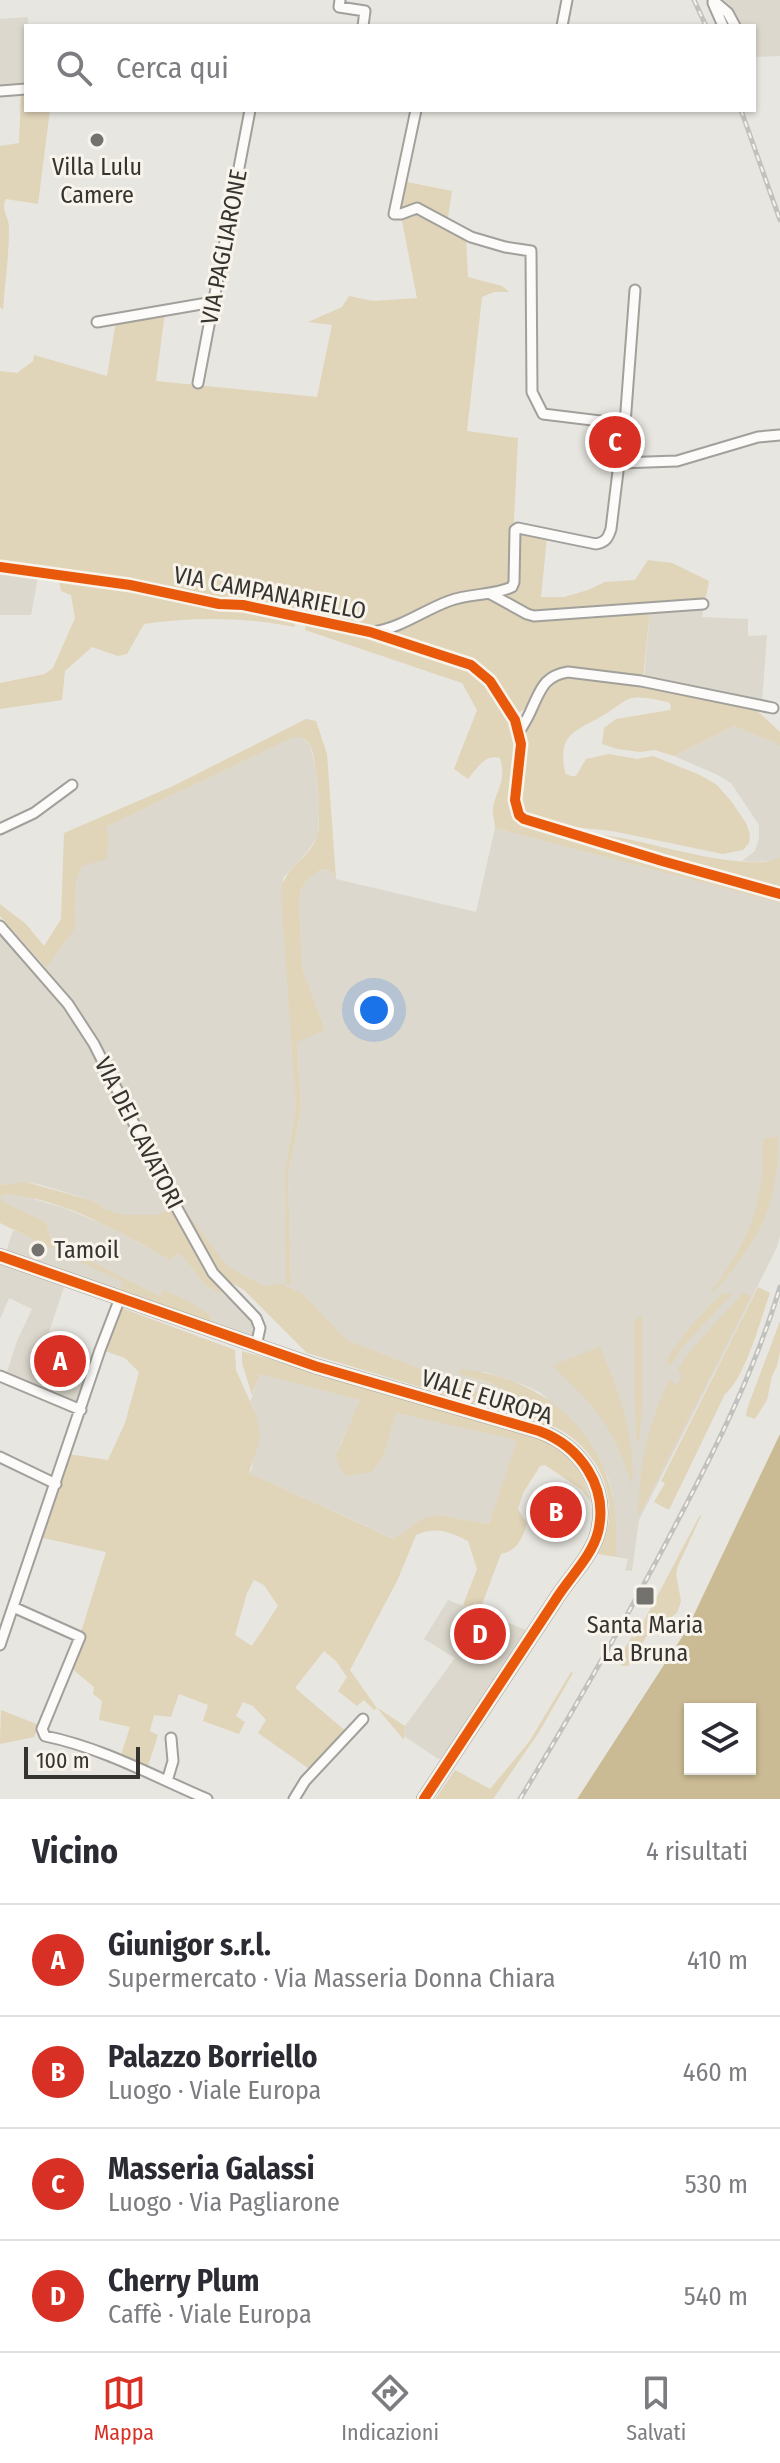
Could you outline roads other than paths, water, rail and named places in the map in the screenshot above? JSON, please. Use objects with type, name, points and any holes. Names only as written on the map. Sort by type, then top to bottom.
[{"type":"street","points":[[340,0],[339,7],[365,11],[363,24]]},
{"type":"street","points":[[562,24],[567,0]]},
{"type":"street","points":[[712,0],[722,24]]},
{"type":"street","points":[[712,0],[728,13],[734,24]]},
{"type":"street","points":[[0,91],[24,89]]},
{"type":"street","name":"VIA PAGLIARONE","points":[[198,383],[250,112]]},
{"type":"street","points":[[416,112],[394,214],[417,208],[471,237],[531,251],[532,392],[543,414],[625,424],[635,290]]},
{"type":"street","points":[[97,322],[213,302]]},
{"type":"street","points":[[370,632],[394,626],[448,601],[512,587],[515,530],[518,528],[603,543],[611,529],[619,463],[677,461],[758,437],[780,435]]},
{"type":"street","name":"VIA CAMPANARIELLO","points":[[0,567],[130,585],[206,602],[243,605],[370,632],[471,665],[490,681],[510,709],[519,732],[521,757],[515,800],[516,810],[524,819],[780,894]]},
{"type":"street","points":[[489,593],[534,616],[703,604]]},
{"type":"street","name":"VIA CAMPANARIELLO","points":[[519,732],[542,685],[558,674],[568,672],[641,681],[773,708]]},
{"type":"street","points":[[0,829],[34,813],[72,785]]},
{"type":"street","name":"VIA DEI CAVATORI","points":[[0,926],[68,1004],[94,1044],[213,1273],[256,1318],[260,1328],[256,1346]]},
{"type":"street","name":"VIALE EUROPA","points":[[0,1256],[315,1366],[545,1433],[575,1453],[589,1470],[595,1482],[600,1509],[599,1530],[594,1544],[424,1799]]},
{"type":"street","points":[[0,1645],[4,1625],[13,1607],[120,1298]]},
{"type":"street","points":[[0,1376],[81,1410]]},
{"type":"street","points":[[0,1457],[56,1484]]},
{"type":"street","points":[[13,1607],[80,1637],[42,1729],[45,1736],[79,1743],[207,1799]]},
{"type":"street","points":[[294,1799],[305,1781],[363,1719]]},
{"type":"street","points":[[167,1781],[173,1761],[171,1738]]},
{"type":"railway","points":[[694,0],[705,24]]},
{"type":"railway","points":[[742,112],[780,220]]},
{"type":"railway","points":[[520,1799],[620,1627],[706,1465],[747,1378],[780,1287]]},
{"type":"place","name":"Villa Lulu Camere","points":[[97,140]]},
{"type":"place","name":"Masseria Galassi","points":[[615,442]]},
{"type":"place","name":"Tamoil","points":[[38,1250]]},
{"type":"place","name":"Giunigor s.r.l.","points":[[60,1361]]},
{"type":"place","name":"Palazzo Borriello","points":[[556,1512]]},
{"type":"place","name":"Santa Maria La Bruna","points":[[645,1596]]},
{"type":"place","name":"Cherry Plum","points":[[480,1634]]}]
